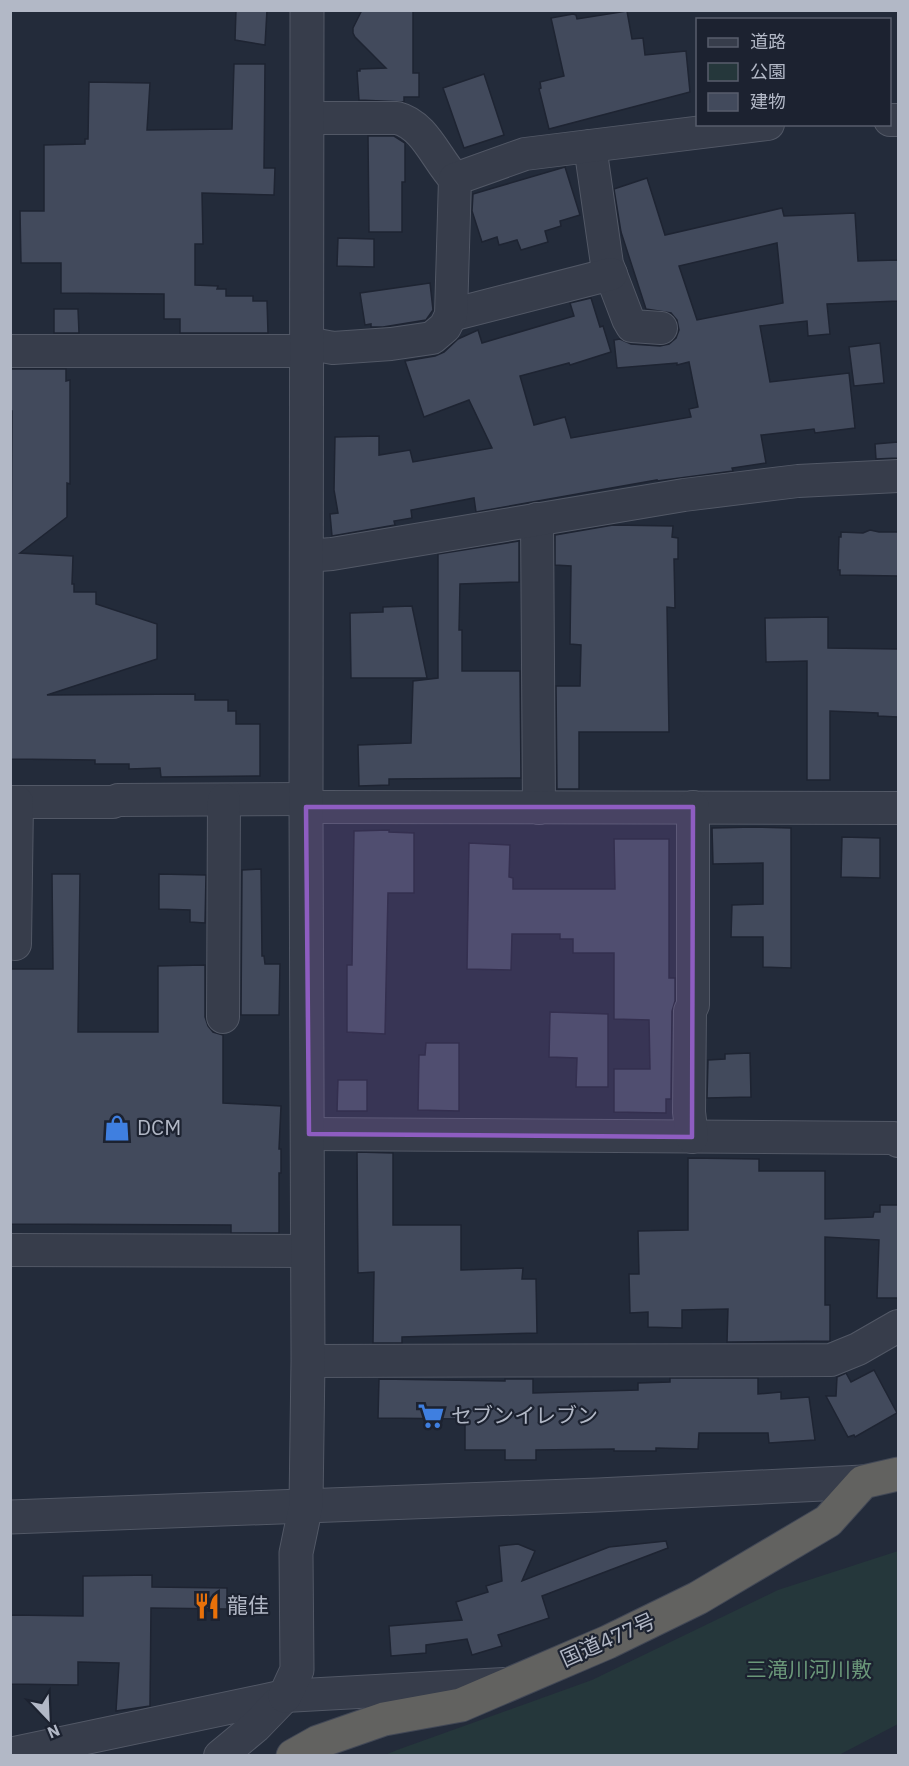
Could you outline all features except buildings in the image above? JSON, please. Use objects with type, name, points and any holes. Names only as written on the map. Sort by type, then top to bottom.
[{"type":"highway","points":[[863,1482],[898,1475]]},
{"type":"highway","name":"国道477号","points":[[293,1755],[318,1742],[384,1719],[461,1705],[608,1642],[698,1598],[828,1521],[863,1482]]},
{"type":"street","points":[[220,1755],[255,1727],[285,1696],[297,1670],[296,1553],[306,1505],[309,1134],[306,803],[307,10]]},
{"type":"street","points":[[10,351],[333,348],[391,344],[432,338],[445,327],[451,315],[455,179],[446,170],[421,132],[407,120],[307,118]]},
{"type":"street","points":[[455,179],[525,154],[752,126]]},
{"type":"street","points":[[590,146],[607,264],[628,319],[632,326],[661,328]]},
{"type":"street","points":[[451,315],[611,274]]},
{"type":"street","points":[[306,556],[332,554],[684,495],[798,481],[898,476]]},
{"type":"street","points":[[537,519],[539,808]]},
{"type":"street","points":[[223,1017],[224,800]]},
{"type":"street","points":[[15,944],[14,802],[224,800],[539,808],[898,808]]},
{"type":"street","points":[[692,1137],[688,1112],[690,1011],[693,1005],[693,807]]},
{"type":"street","points":[[309,1134],[894,1138],[898,1141]]},
{"type":"street","points":[[10,1250],[308,1251]]},
{"type":"street","points":[[308,1361],[831,1360],[858,1349],[898,1326]]},
{"type":"street","points":[[10,1517],[598,1495],[863,1482]]},
{"type":"street","points":[[10,1754],[285,1696],[508,1684]]},
{"type":"highlighted area","points":[[306,807],[693,807],[692,1137],[309,1134]]},
{"type":"green space","name":"三滝川河川敷","points":[[898,1551],[898,1724],[839,1755],[385,1755],[592,1680],[778,1590]]},
{"type":"place","name":"DCM","points":[[117,1128]]},
{"type":"place","name":"セブンイレブン","points":[[431,1416]]},
{"type":"place","name":"龍佳","points":[[207,1606]]}]
